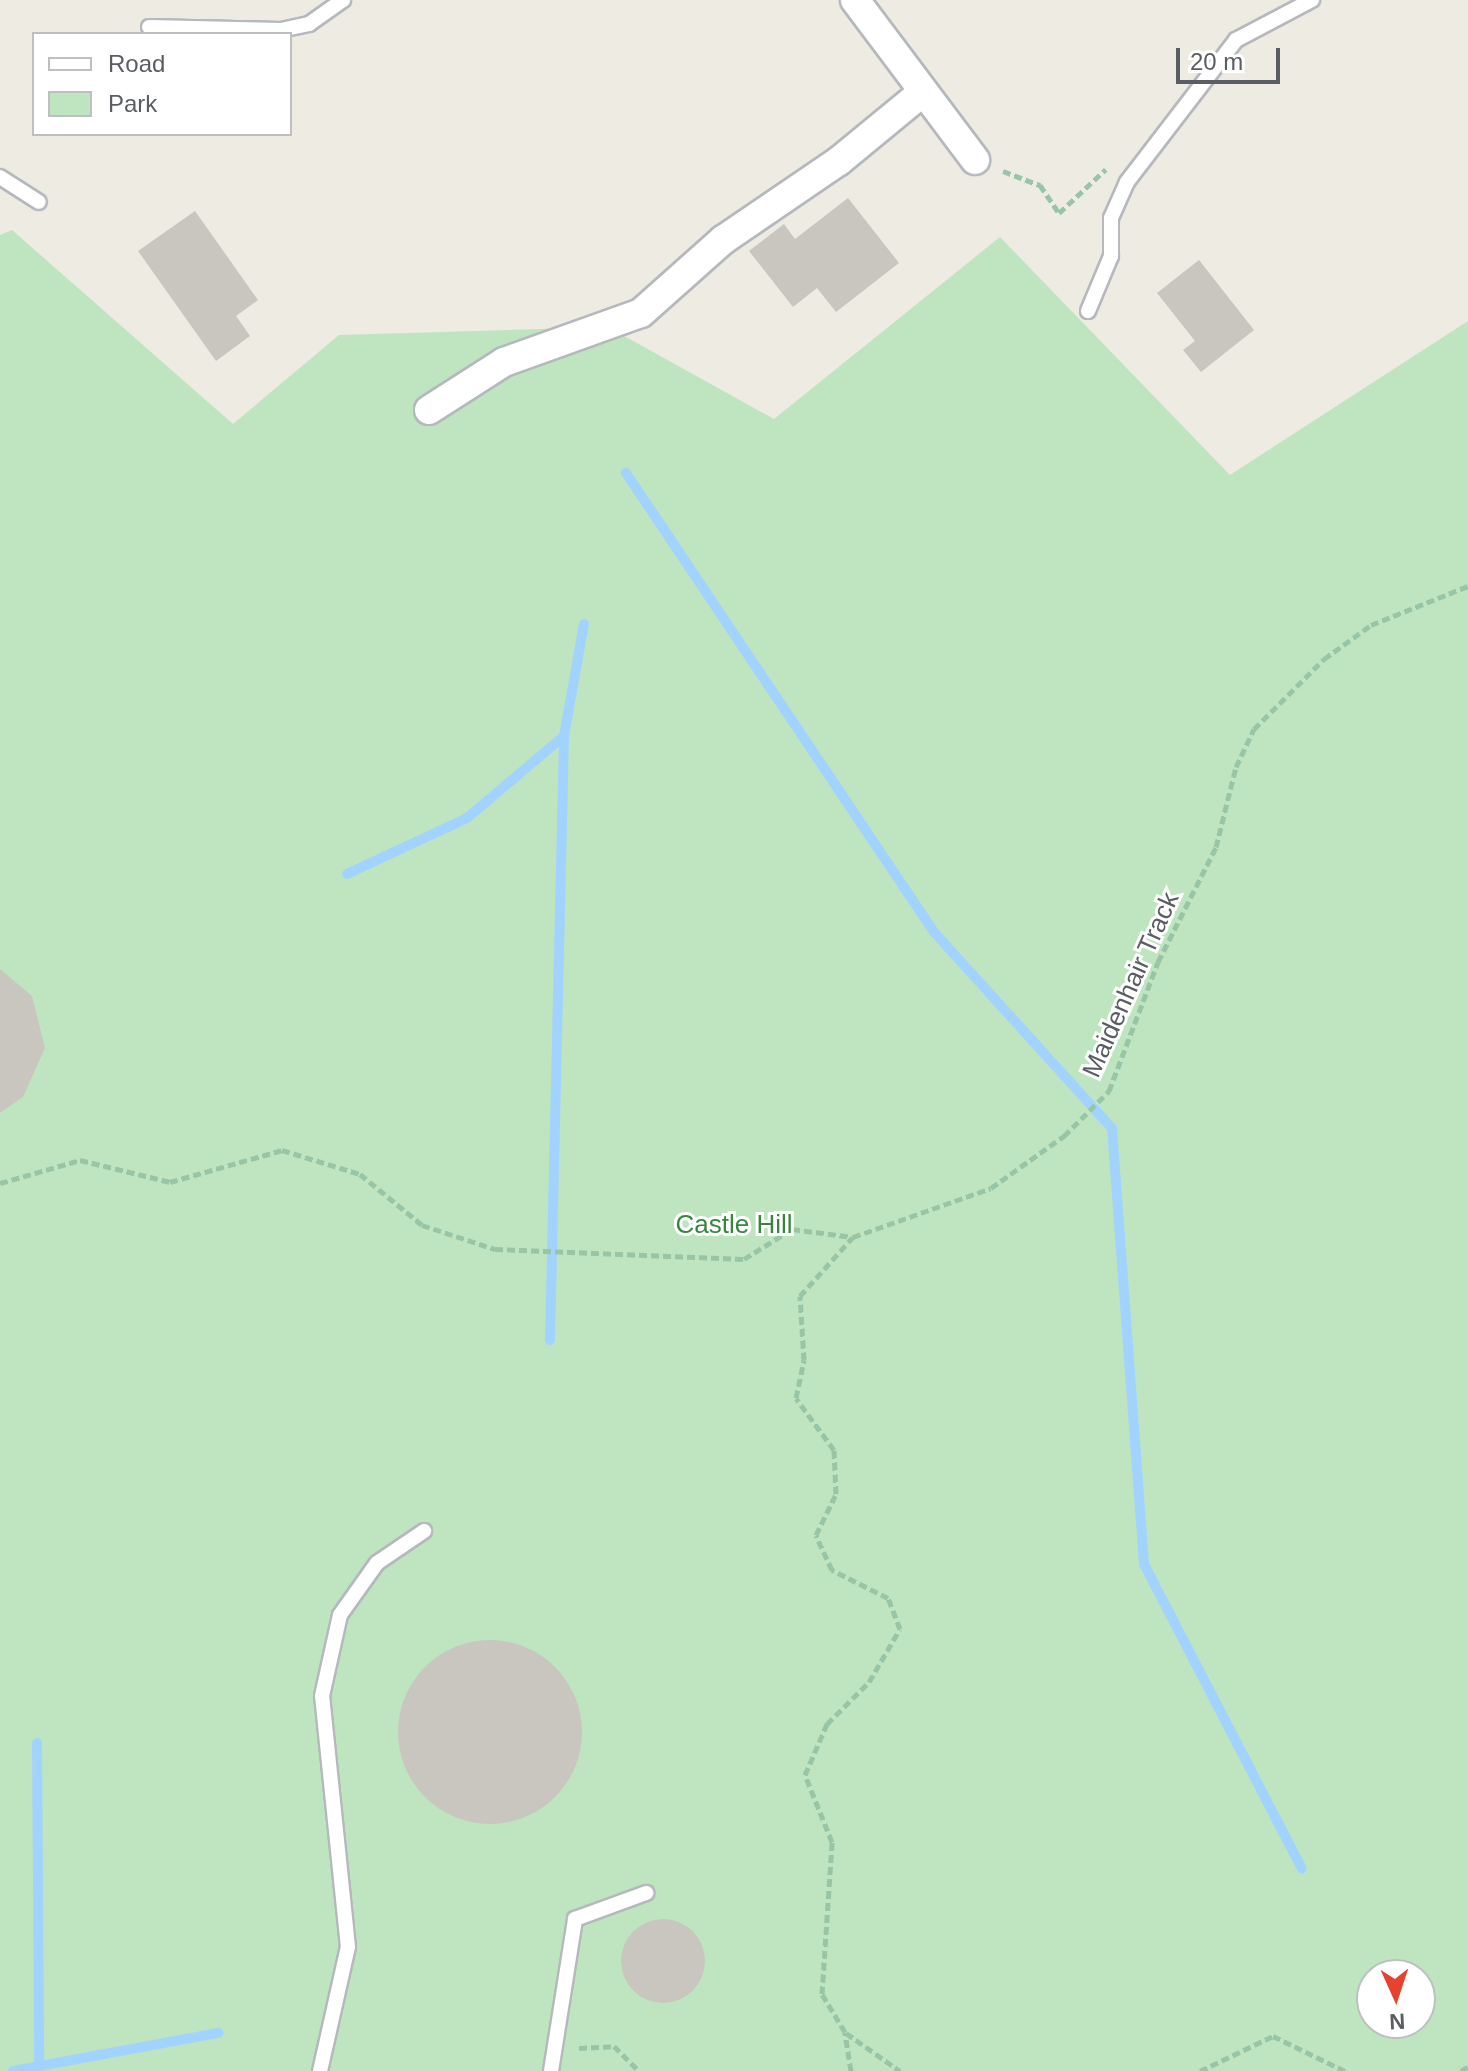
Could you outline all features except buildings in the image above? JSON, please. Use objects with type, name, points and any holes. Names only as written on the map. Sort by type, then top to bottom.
[{"type":"street","points":[[855,0],[919,95],[975,160]]},
{"type":"street","points":[[429,410],[514,358],[641,313],[723,240],[839,161],[919,95]]},
{"type":"lane","points":[[149,27],[281,30],[309,24],[343,0]]},
{"type":"lane","points":[[1088,311],[1127,182],[1236,40],[1312,0]]},
{"type":"lane","points":[[0,177],[39,202]]},
{"type":"lane","points":[[320,2071],[348,1947],[322,1696],[340,1615],[377,1563],[424,1531]]},
{"type":"lane","points":[[551,2071],[559,2052],[575,1919],[646,1893]]},
{"type":"path","points":[[975,160],[1040,185],[1059,213]]},
{"type":"path","name":"Maidenhair Track","points":[[851,2071],[845,2032],[822,1994],[832,1842],[805,1775],[827,1724],[869,1682],[900,1629],[888,1598],[832,1570],[816,1535],[836,1494],[834,1450],[796,1398],[804,1360],[800,1296],[853,1237],[991,1188],[1064,1136],[1109,1091],[1158,962],[1216,847],[1236,767],[1254,729],[1324,659],[1371,625],[1468,586]]},
{"type":"path","points":[[0,1183],[80,1160],[170,1182],[282,1150],[360,1174],[422,1225],[495,1249],[744,1259],[792,1229],[853,1237]]},
{"type":"path","points":[[845,2032],[900,2071]]},
{"type":"path","points":[[1200,2071],[1273,2036],[1345,2071]]},
{"type":"path","points":[[559,2052],[614,2046],[639,2071]]},
{"type":"path","points":[[1461,2071],[1468,2067]]},
{"type":"green space","name":"Castle Hill","points":[[12,230],[233,424],[339,335],[608,327],[774,419],[1000,237],[1230,475],[1468,321],[1468,2071],[0,2071],[0,235]]},
{"type":"waterway","points":[[626,473],[934,932],[1112,1128],[1144,1564],[1302,1869]]},
{"type":"waterway","points":[[550,1340],[564,736],[584,624]]},
{"type":"waterway","points":[[347,874],[467,818],[564,736]]},
{"type":"waterway","points":[[37,1743],[39,2064]]},
{"type":"waterway","points":[[13,2071],[219,2033]]}]
